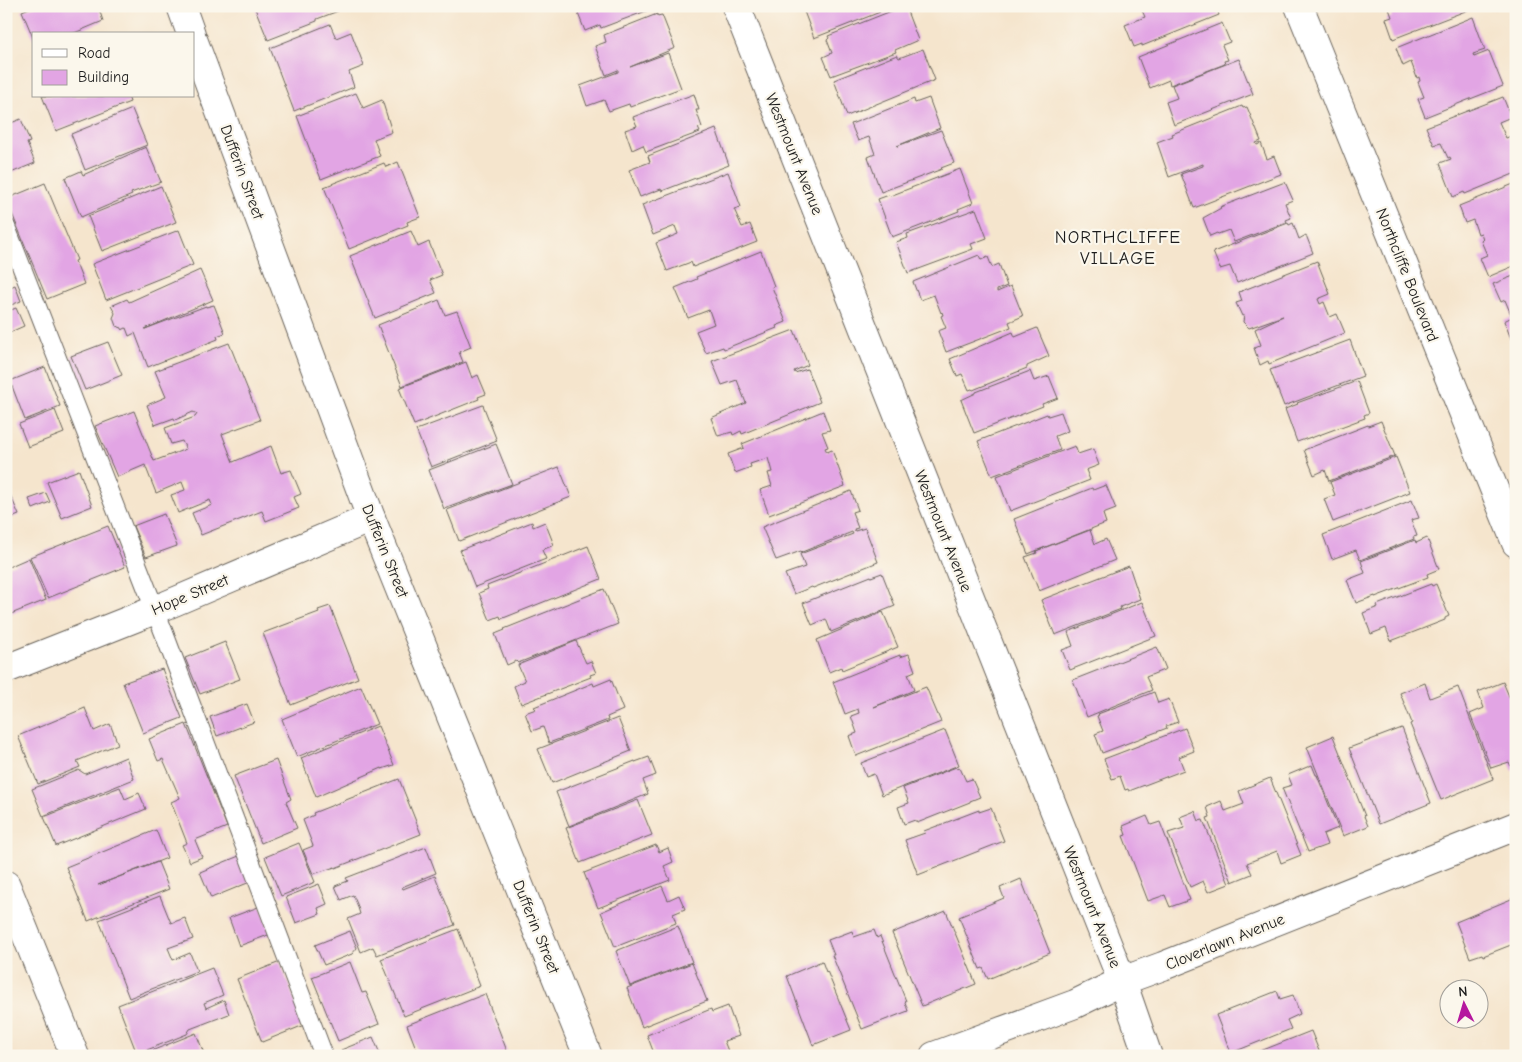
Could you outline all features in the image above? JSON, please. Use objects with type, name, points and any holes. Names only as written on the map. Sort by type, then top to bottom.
[{"type":"street","points":[[180,6],[190,32]]},
{"type":"street","name":"Westmount Avenue","points":[[736,6],[1122,981],[1148,1056]]},
{"type":"street","name":"Northcliffe Boulevard","points":[[1299,6],[1516,543]]},
{"type":"street","name":"Dufferin Street","points":[[195,45],[371,518],[588,1056]]},
{"type":"street","name":"Hope Street","points":[[6,668],[155,610],[371,518]]},
{"type":"street","name":"Cloverlawn Avenue","points":[[934,1056],[1075,1004],[1122,981],[1516,826]]},
{"type":"street","points":[[6,885],[75,1056]]},
{"type":"lane","points":[[6,227],[155,610],[324,1056]]},
{"type":"building","points":[[34,6],[98,6],[103,21],[77,32],[32,32],[32,35],[22,11]]},
{"type":"building","points":[[254,6],[336,6],[338,11],[268,40]]},
{"type":"building","points":[[575,6],[654,6],[654,8],[601,28],[600,25],[585,31]]},
{"type":"building","points":[[802,6],[892,6],[814,38]]},
{"type":"building","points":[[905,6],[918,40],[895,50],[896,52],[831,76],[823,57],[832,53],[827,40],[828,36]]},
{"type":"building","points":[[1140,6],[1216,6],[1219,15],[1142,46],[1142,44],[1134,47],[1125,25],[1145,17]]},
{"type":"building","points":[[1388,6],[1467,6],[1468,10],[1393,39],[1386,19],[1392,17]]},
{"type":"building","points":[[657,14],[657,16],[662,15],[675,48],[630,67],[668,53],[681,88],[630,107],[629,104],[609,111],[604,100],[587,106],[580,86],[618,72],[618,70],[606,75],[595,46],[606,42],[604,35]]},
{"type":"building","points":[[1473,17],[1485,50],[1473,54],[1474,57],[1489,51],[1503,86],[1425,117],[1418,99],[1424,97],[1418,82],[1420,81],[1419,77],[1417,78],[1411,62],[1403,66],[1396,48]]},
{"type":"building","points":[[1222,23],[1230,42],[1222,45],[1228,60],[1224,61],[1225,64],[1170,85],[1169,80],[1150,88],[1138,57]]},
{"type":"building","points":[[330,24],[336,38],[351,32],[364,66],[349,72],[354,87],[294,111],[270,48]]},
{"type":"building","points":[[923,49],[935,80],[847,116],[834,80],[897,55],[899,58]]},
{"type":"building","points":[[1239,59],[1253,94],[1174,125],[1166,102],[1177,98],[1172,85]]},
{"type":"building","points":[[356,93],[363,108],[382,100],[392,132],[374,139],[380,156],[321,179],[297,116]]},
{"type":"building","points":[[694,94],[699,110],[696,110],[702,127],[698,128],[700,132],[646,152],[643,145],[632,150],[625,130],[637,126],[633,117]]},
{"type":"building","points":[[1503,97],[1511,117],[1499,122],[1506,138],[1516,134],[1516,173],[1453,197],[1440,163],[1451,159],[1450,157],[1448,158],[1441,143],[1434,145],[1426,127]]},
{"type":"building","points":[[43,98],[129,98],[130,102],[56,131]]},
{"type":"building","points":[[929,98],[940,128],[897,146],[941,130],[954,163],[881,192],[868,157],[875,154],[869,137],[858,141],[851,124],[914,99],[915,103]]},
{"type":"building","points":[[1242,106],[1243,108],[1247,107],[1261,141],[1256,143],[1257,145],[1261,143],[1267,159],[1274,156],[1281,174],[1194,208],[1181,174],[1203,166],[1203,164],[1169,177],[1157,142],[1173,136],[1172,134]]},
{"type":"building","points":[[132,109],[147,145],[85,170],[71,134]]},
{"type":"building","points":[[21,119],[30,142],[27,143],[35,163],[6,175],[6,125]]},
{"type":"building","points":[[716,129],[729,165],[662,191],[661,189],[640,197],[629,170],[650,162],[648,156]]},
{"type":"building","points":[[146,147],[161,182],[131,193],[132,195],[81,217],[65,178],[81,171],[83,175]]},
{"type":"building","points":[[398,162],[420,217],[407,222],[408,225],[349,249],[324,187],[384,163],[386,167]]},
{"type":"building","points":[[960,169],[973,203],[958,209],[959,211],[892,237],[878,199]]},
{"type":"building","points":[[728,172],[741,207],[734,209],[742,227],[750,224],[757,242],[693,267],[691,262],[667,271],[656,243],[678,234],[675,226],[653,235],[642,205]]},
{"type":"building","points":[[1285,182],[1293,200],[1285,203],[1291,218],[1286,220],[1287,222],[1234,242],[1229,230],[1210,236],[1203,218],[1220,207]]},
{"type":"building","points":[[45,183],[77,260],[75,261],[84,284],[47,299],[6,199]]},
{"type":"building","points":[[1516,183],[1516,265],[1488,277],[1480,258],[1487,255],[1481,241],[1483,239],[1481,233],[1478,234],[1473,220],[1465,223],[1459,206]]},
{"type":"building","points":[[161,186],[176,222],[102,251],[88,216]]},
{"type":"building","points":[[976,209],[987,238],[971,244],[973,249],[908,273],[896,242],[908,238],[907,234]]},
{"type":"building","points":[[1288,223],[1289,225],[1293,223],[1299,239],[1306,235],[1313,253],[1237,283],[1230,266],[1220,269],[1213,252]]},
{"type":"building","points":[[179,230],[193,265],[106,300],[92,264]]},
{"type":"building","points":[[411,231],[418,247],[429,242],[442,275],[430,280],[436,293],[375,318],[350,256]]},
{"type":"building","points":[[761,251],[774,286],[772,287],[786,322],[776,326],[777,328],[724,349],[723,347],[706,353],[696,331],[714,324],[709,310],[688,318],[675,288],[697,279],[696,277]]},
{"type":"building","points":[[979,255],[981,260],[988,257],[992,267],[999,264],[1007,286],[997,290],[997,292],[1011,286],[1023,316],[1009,322],[1011,327],[946,352],[938,331],[946,328],[941,316],[943,315],[942,312],[934,295],[920,300],[913,282]]},
{"type":"building","points":[[1317,261],[1330,294],[1318,299],[1320,304],[1324,302],[1330,317],[1337,314],[1345,333],[1269,364],[1268,361],[1260,365],[1254,348],[1261,345],[1255,329],[1283,316],[1249,328],[1243,322],[1244,315],[1242,316],[1236,303],[1242,301],[1239,292]]},
{"type":"building","points":[[200,270],[213,300],[145,329],[206,306],[214,305],[225,333],[217,336],[218,339],[148,367],[135,333],[129,336],[126,328],[122,330],[122,328],[116,326],[113,318],[115,313],[111,306],[127,299],[129,302]]},
{"type":"building","points":[[1516,275],[1516,351],[1504,321],[1512,317],[1505,300],[1501,302],[1493,284]]},
{"type":"building","points":[[15,285],[21,301],[6,307],[6,289]]},
{"type":"building","points":[[439,300],[445,315],[457,311],[471,347],[459,352],[463,362],[402,386],[378,325]]},
{"type":"building","points":[[16,308],[24,326],[6,334],[6,312]]},
{"type":"building","points":[[1037,328],[1049,356],[1027,366],[1027,368],[973,390],[969,390],[962,374],[957,376],[950,359],[1013,332],[1015,337]]},
{"type":"building","points":[[794,330],[808,365],[794,371],[795,373],[807,369],[820,402],[742,434],[741,431],[733,435],[732,432],[718,436],[711,418],[746,403],[737,380],[722,385],[712,361]]},
{"type":"building","points":[[1350,340],[1363,376],[1284,406],[1270,370]]},
{"type":"building","points":[[108,342],[122,375],[85,390],[71,356]]},
{"type":"building","points":[[229,343],[260,420],[222,434],[233,462],[271,446],[281,473],[291,470],[301,494],[294,497],[299,508],[266,521],[262,511],[201,535],[192,513],[212,505],[210,500],[178,513],[171,495],[185,490],[182,482],[156,493],[145,465],[117,477],[95,426],[134,411],[154,461],[186,449],[182,441],[171,444],[165,428],[195,417],[197,414],[193,412],[175,420],[174,418],[155,425],[147,405],[166,397],[155,371]]},
{"type":"building","points":[[466,362],[472,378],[478,375],[486,394],[478,397],[479,399],[414,425],[399,388]]},
{"type":"building","points":[[45,367],[60,406],[25,420],[10,381]]},
{"type":"building","points":[[1030,371],[1034,381],[1049,376],[1058,398],[1042,404],[1043,406],[974,433],[961,400],[976,392]]},
{"type":"building","points":[[1357,381],[1369,413],[1364,415],[1365,418],[1297,442],[1285,409]]},
{"type":"building","points":[[483,405],[497,441],[431,467],[416,430]]},
{"type":"building","points":[[55,410],[64,433],[28,447],[19,424]]},
{"type":"building","points":[[823,411],[830,430],[822,432],[828,447],[825,448],[827,452],[832,450],[845,486],[769,515],[760,490],[772,486],[768,473],[772,472],[768,458],[750,464],[751,467],[735,473],[728,454],[744,448],[742,444]]},
{"type":"building","points":[[1061,412],[1068,431],[1055,436],[1060,450],[992,476],[978,441],[1047,414],[1048,416]]},
{"type":"building","points":[[1381,421],[1395,456],[1329,481],[1325,470],[1314,475],[1304,450]]},
{"type":"building","points":[[496,444],[512,484],[444,509],[429,470]]},
{"type":"building","points":[[1075,446],[1078,454],[1093,449],[1099,465],[1086,470],[1090,480],[1010,511],[997,476]]},
{"type":"building","points":[[1396,457],[1410,492],[1333,522],[1324,499],[1335,495],[1330,482]]},
{"type":"building","points":[[559,467],[571,497],[459,541],[447,510]]},
{"type":"building","points":[[79,470],[92,506],[62,518],[47,482]]},
{"type":"building","points":[[6,485],[19,515],[6,520]]},
{"type":"building","points":[[1106,485],[1116,509],[1103,514],[1106,523],[1028,554],[1014,519],[1092,488],[1093,490]]},
{"type":"building","points":[[851,491],[858,510],[852,512],[858,528],[854,529],[855,531],[865,528],[878,562],[794,594],[785,574],[805,567],[800,554],[853,534],[852,532],[776,560],[762,527]]},
{"type":"building","points":[[46,493],[50,502],[33,509],[29,499]]},
{"type":"building","points":[[1412,500],[1419,518],[1411,520],[1417,536],[1413,537],[1414,539],[1360,560],[1356,550],[1332,559],[1323,535]]},
{"type":"building","points":[[164,514],[177,546],[146,557],[133,526]]},
{"type":"building","points":[[532,522],[533,527],[545,522],[554,545],[542,550],[546,559],[475,587],[460,550]]},
{"type":"building","points":[[108,526],[125,567],[48,598],[30,557]]},
{"type":"building","points":[[1090,530],[1095,544],[1106,539],[1115,560],[1039,591],[1025,557]]},
{"type":"building","points":[[1427,538],[1439,569],[1427,574],[1428,577],[1356,603],[1347,580],[1365,573],[1361,561],[1415,540],[1416,543]]},
{"type":"building","points":[[588,546],[601,579],[501,619],[500,616],[490,620],[479,593],[488,589],[487,586]]},
{"type":"building","points":[[29,558],[46,600],[6,616],[6,568]]},
{"type":"building","points":[[1129,566],[1140,599],[1120,607],[1121,609],[1055,635],[1041,600]]},
{"type":"building","points":[[882,573],[895,606],[831,632],[826,619],[812,625],[803,603]]},
{"type":"building","points":[[1431,584],[1432,586],[1436,584],[1449,616],[1445,620],[1391,641],[1386,628],[1371,634],[1363,613],[1378,607],[1377,605]]},
{"type":"building","points":[[604,589],[618,624],[518,663],[516,661],[507,665],[495,634]]},
{"type":"building","points":[[1142,602],[1156,636],[1070,670],[1062,650],[1073,646],[1068,632]]},
{"type":"building","points":[[330,606],[358,678],[291,705],[263,633]]},
{"type":"building","points":[[883,612],[898,647],[842,670],[841,667],[829,672],[817,640]]},
{"type":"building","points":[[576,641],[586,663],[591,661],[596,673],[590,675],[591,677],[521,704],[514,686],[525,681],[518,665]]},
{"type":"building","points":[[225,642],[240,679],[200,694],[185,658]]},
{"type":"building","points":[[1157,647],[1166,669],[1146,677],[1152,690],[1087,717],[1073,680]]},
{"type":"building","points":[[909,654],[915,671],[908,674],[914,690],[874,707],[926,687],[941,722],[856,756],[849,736],[857,733],[851,716],[859,713],[858,709],[845,714],[833,682],[900,655],[900,657]]},
{"type":"building","points":[[162,669],[182,718],[143,733],[123,683]]},
{"type":"building","points":[[611,679],[623,710],[607,717],[608,720],[549,743],[543,727],[532,731],[525,713],[536,709],[534,707],[593,683],[594,686]]},
{"type":"building","points":[[1503,682],[1516,713],[1516,770],[1513,771],[1509,762],[1491,768],[1470,714],[1484,708],[1478,692]]},
{"type":"building","points":[[1425,683],[1430,698],[1458,687],[1493,779],[1441,800],[1410,724],[1412,723],[1400,693]]},
{"type":"building","points":[[361,686],[377,724],[297,757],[282,719]]},
{"type":"building","points":[[1154,692],[1158,703],[1169,699],[1178,722],[1102,753],[1095,734],[1103,731],[1097,716],[1098,714]]},
{"type":"building","points":[[247,704],[254,722],[217,736],[210,717]]},
{"type":"building","points":[[85,708],[94,731],[110,724],[118,744],[77,761],[80,767],[38,784],[18,736]]},
{"type":"building","points":[[618,718],[631,751],[552,783],[538,749]]},
{"type":"building","points":[[186,724],[227,827],[195,840],[202,857],[190,862],[182,845],[187,843],[171,802],[180,798],[163,759],[158,761],[149,739]]},
{"type":"building","points":[[378,726],[394,765],[382,768],[316,797],[301,758]]},
{"type":"building","points":[[1185,728],[1194,751],[1179,757],[1184,770],[1129,791],[1128,789],[1125,790],[1120,776],[1112,779],[1104,759]]},
{"type":"building","points":[[1402,728],[1431,803],[1379,824],[1349,748]]},
{"type":"building","points":[[945,730],[959,765],[882,795],[874,774],[866,777],[861,763]]},
{"type":"building","points":[[1333,736],[1368,826],[1343,836],[1307,747]]},
{"type":"building","points":[[126,757],[134,779],[43,816],[32,789],[79,770],[85,774]]},
{"type":"building","points":[[649,757],[656,775],[643,780],[648,794],[569,826],[556,792]]},
{"type":"building","points":[[276,760],[291,799],[286,802],[297,828],[261,843],[234,776]]},
{"type":"building","points":[[1312,765],[1338,828],[1323,834],[1327,845],[1308,852],[1282,788],[1292,785],[1288,775]]},
{"type":"building","points":[[956,767],[957,769],[960,768],[966,781],[972,779],[980,797],[917,823],[915,820],[904,824],[898,807],[909,803],[903,788]]},
{"type":"building","points":[[1270,778],[1301,855],[1281,863],[1277,851],[1247,863],[1252,874],[1232,882],[1207,818],[1210,817],[1207,807],[1221,801],[1225,811],[1244,804],[1239,791]]},
{"type":"building","points":[[399,779],[421,834],[335,868],[313,874],[303,850],[313,846],[303,820],[314,815],[313,813]]},
{"type":"building","points":[[120,787],[125,799],[139,793],[146,809],[56,846],[44,817]]},
{"type":"building","points":[[638,800],[652,835],[580,863],[566,828]]},
{"type":"building","points":[[991,808],[1004,841],[918,875],[905,840],[979,810],[979,812]]},
{"type":"building","points":[[1195,811],[1199,821],[1203,820],[1229,884],[1208,892],[1203,881],[1190,887],[1168,833],[1184,828],[1180,817]]},
{"type":"building","points":[[1147,816],[1151,825],[1160,822],[1190,900],[1170,907],[1165,895],[1148,901],[1123,836],[1126,835],[1123,826]]},
{"type":"building","points":[[156,830],[167,858],[98,885],[158,862],[169,889],[88,921],[66,867]]},
{"type":"building","points":[[299,843],[315,882],[281,896],[265,857]]},
{"type":"building","points":[[656,845],[659,852],[668,848],[673,862],[664,866],[670,880],[598,908],[584,873]]},
{"type":"building","points":[[426,847],[436,873],[402,887],[403,889],[435,876],[455,925],[377,955],[373,947],[361,952],[348,919],[360,914],[357,904],[353,895],[341,900],[335,886],[348,881],[346,878]]},
{"type":"building","points":[[239,856],[250,882],[211,898],[200,872]]},
{"type":"building","points":[[1021,879],[1050,953],[988,979],[983,968],[980,969],[959,917],[1004,898],[1000,888]]},
{"type":"building","points":[[319,884],[327,904],[318,908],[320,914],[296,923],[286,897]]},
{"type":"building","points":[[662,886],[668,900],[679,895],[685,909],[673,914],[676,923],[615,947],[601,912]]},
{"type":"building","points":[[160,896],[171,923],[185,918],[193,939],[168,948],[173,960],[190,953],[197,971],[129,998],[99,920]]},
{"type":"building","points":[[1516,897],[1516,943],[1483,956],[1482,954],[1470,958],[1456,922]]},
{"type":"building","points":[[261,906],[271,934],[239,946],[229,918]]},
{"type":"building","points":[[946,911],[976,984],[922,1006],[892,933]]},
{"type":"building","points":[[678,926],[692,962],[630,986],[616,951]]},
{"type":"building","points":[[458,929],[480,986],[404,1016],[381,959]]},
{"type":"building","points":[[874,930],[877,938],[880,936],[906,1001],[908,1011],[862,1029],[832,955],[834,955],[828,940],[852,931],[854,937]]},
{"type":"building","points":[[350,931],[357,948],[352,954],[324,965],[315,945]]},
{"type":"building","points":[[822,961],[851,1030],[813,1045],[787,976]]},
{"type":"building","points":[[280,962],[304,1025],[262,1042],[237,979]]},
{"type":"building","points":[[350,962],[362,993],[366,992],[379,1024],[338,1041],[312,977]]},
{"type":"building","points":[[692,963],[707,1001],[642,1027],[627,988]]},
{"type":"building","points":[[212,968],[223,995],[204,1003],[206,1008],[224,1000],[229,1014],[190,1029],[187,1034],[137,1054],[118,1005]]},
{"type":"building","points":[[1277,991],[1280,999],[1293,995],[1300,1014],[1287,1020],[1291,1029],[1231,1053],[1216,1015]]},
{"type":"building","points":[[485,994],[507,1051],[495,1056],[419,1056],[407,1025]]},
{"type":"building","points":[[728,1006],[739,1036],[724,1041],[730,1056],[655,1056],[647,1035],[711,1009],[712,1012]]},
{"type":"building","points":[[1311,1031],[1321,1056],[1248,1056]]},
{"type":"building","points":[[196,1033],[205,1056],[139,1056]]},
{"type":"building","points":[[373,1037],[381,1056],[343,1056],[341,1050]]},
{"type":"district","name":"NORTHCLIFFE VILLAGE","points":[[1118,247]]}]
